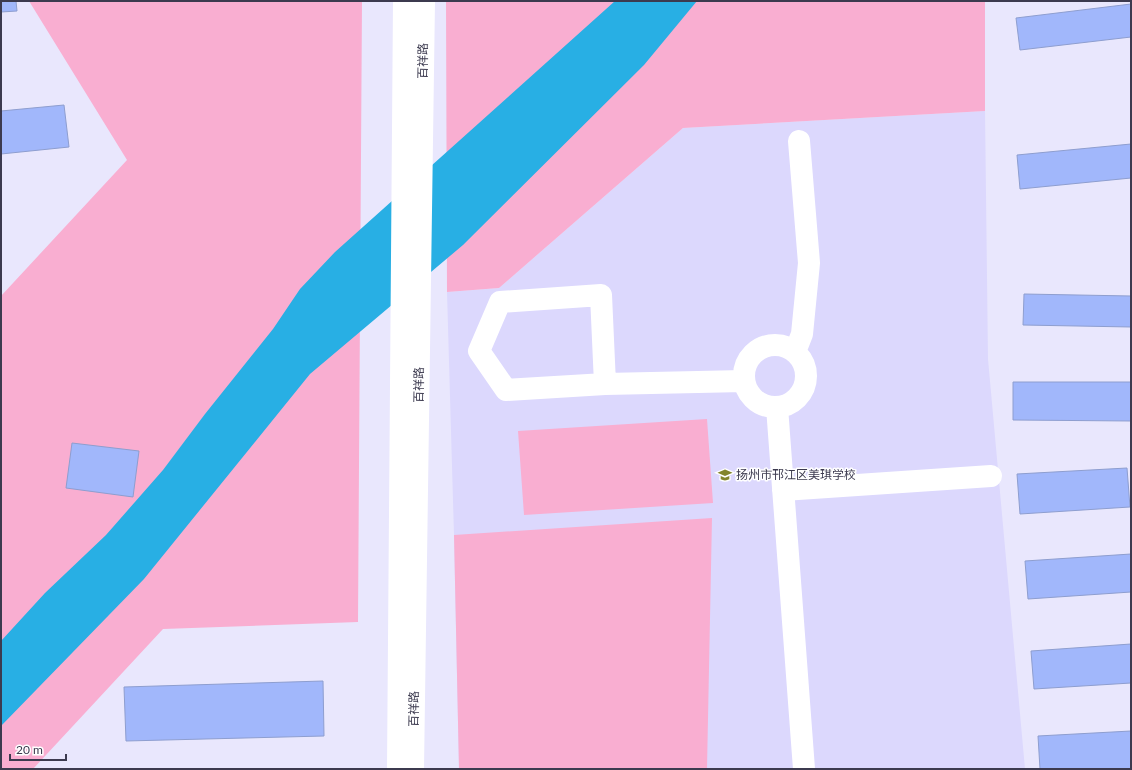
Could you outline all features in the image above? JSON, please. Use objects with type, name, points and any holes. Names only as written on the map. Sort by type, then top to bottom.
[{"type":"street","name":"百祥路","points":[[398,769],[404,1]]},
{"type":"street","name":"百祥路","points":[[414,769],[424,1]]},
{"type":"street","points":[[795,352],[802,334],[809,263],[799,141]]},
{"type":"street","points":[[605,384],[601,295],[500,302],[479,352],[506,390],[605,384],[744,381]]},
{"type":"street","points":[[767,346],[782,346],[795,352],[804,364],[807,379],[802,393],[791,403],[777,407],[762,404],[750,395],[744,381],[746,366],[754,354],[767,346]]},
{"type":"street","points":[[777,407],[804,769]]},
{"type":"street","points":[[783,490],[991,476]]},
{"type":"shaded area","points":[[29,1],[362,1],[358,622],[163,629],[33,769],[1,769],[1,296],[127,160]]},
{"type":"shaded area","points":[[446,1],[985,1],[985,111],[683,128],[499,288],[447,292]]},
{"type":"shaded area","name":"扬州市邗江区美琪学校","points":[[985,111],[988,359],[1025,769],[459,769],[447,292],[499,288],[683,128]]},
{"type":"shaded area","points":[[707,419],[713,503],[524,515],[518,431]]},
{"type":"shaded area","points":[[712,518],[707,769],[459,769],[454,535]]},
{"type":"water","points":[[615,1],[697,1],[644,65],[463,245],[310,374],[144,579],[1,726],[1,641],[45,593],[106,535],[163,470],[205,414],[273,329],[300,289],[335,252]]},
{"type":"building","points":[[1,1],[16,1],[17,11],[1,12]]},
{"type":"building","points":[[1131,4],[1131,37],[1020,50],[1016,18]]},
{"type":"building","points":[[64,105],[69,147],[1,154],[1,111]]},
{"type":"building","points":[[1131,144],[1131,178],[1020,189],[1017,155]]},
{"type":"building","points":[[1024,294],[1131,296],[1131,327],[1023,325]]},
{"type":"building","points":[[1013,382],[1131,382],[1131,421],[1013,420]]},
{"type":"building","points":[[72,443],[139,451],[133,497],[66,488]]},
{"type":"building","points":[[1127,468],[1130,507],[1020,514],[1017,474]]},
{"type":"building","points":[[1131,554],[1131,592],[1028,599],[1025,561]]},
{"type":"building","points":[[1131,644],[1131,683],[1034,689],[1031,651]]},
{"type":"building","points":[[323,681],[324,736],[126,741],[124,687]]},
{"type":"building","points":[[1131,731],[1131,769],[1040,769],[1038,736]]},
{"type":"place","name":"扬州市邗江区美琪学校","points":[[725,475]]}]
